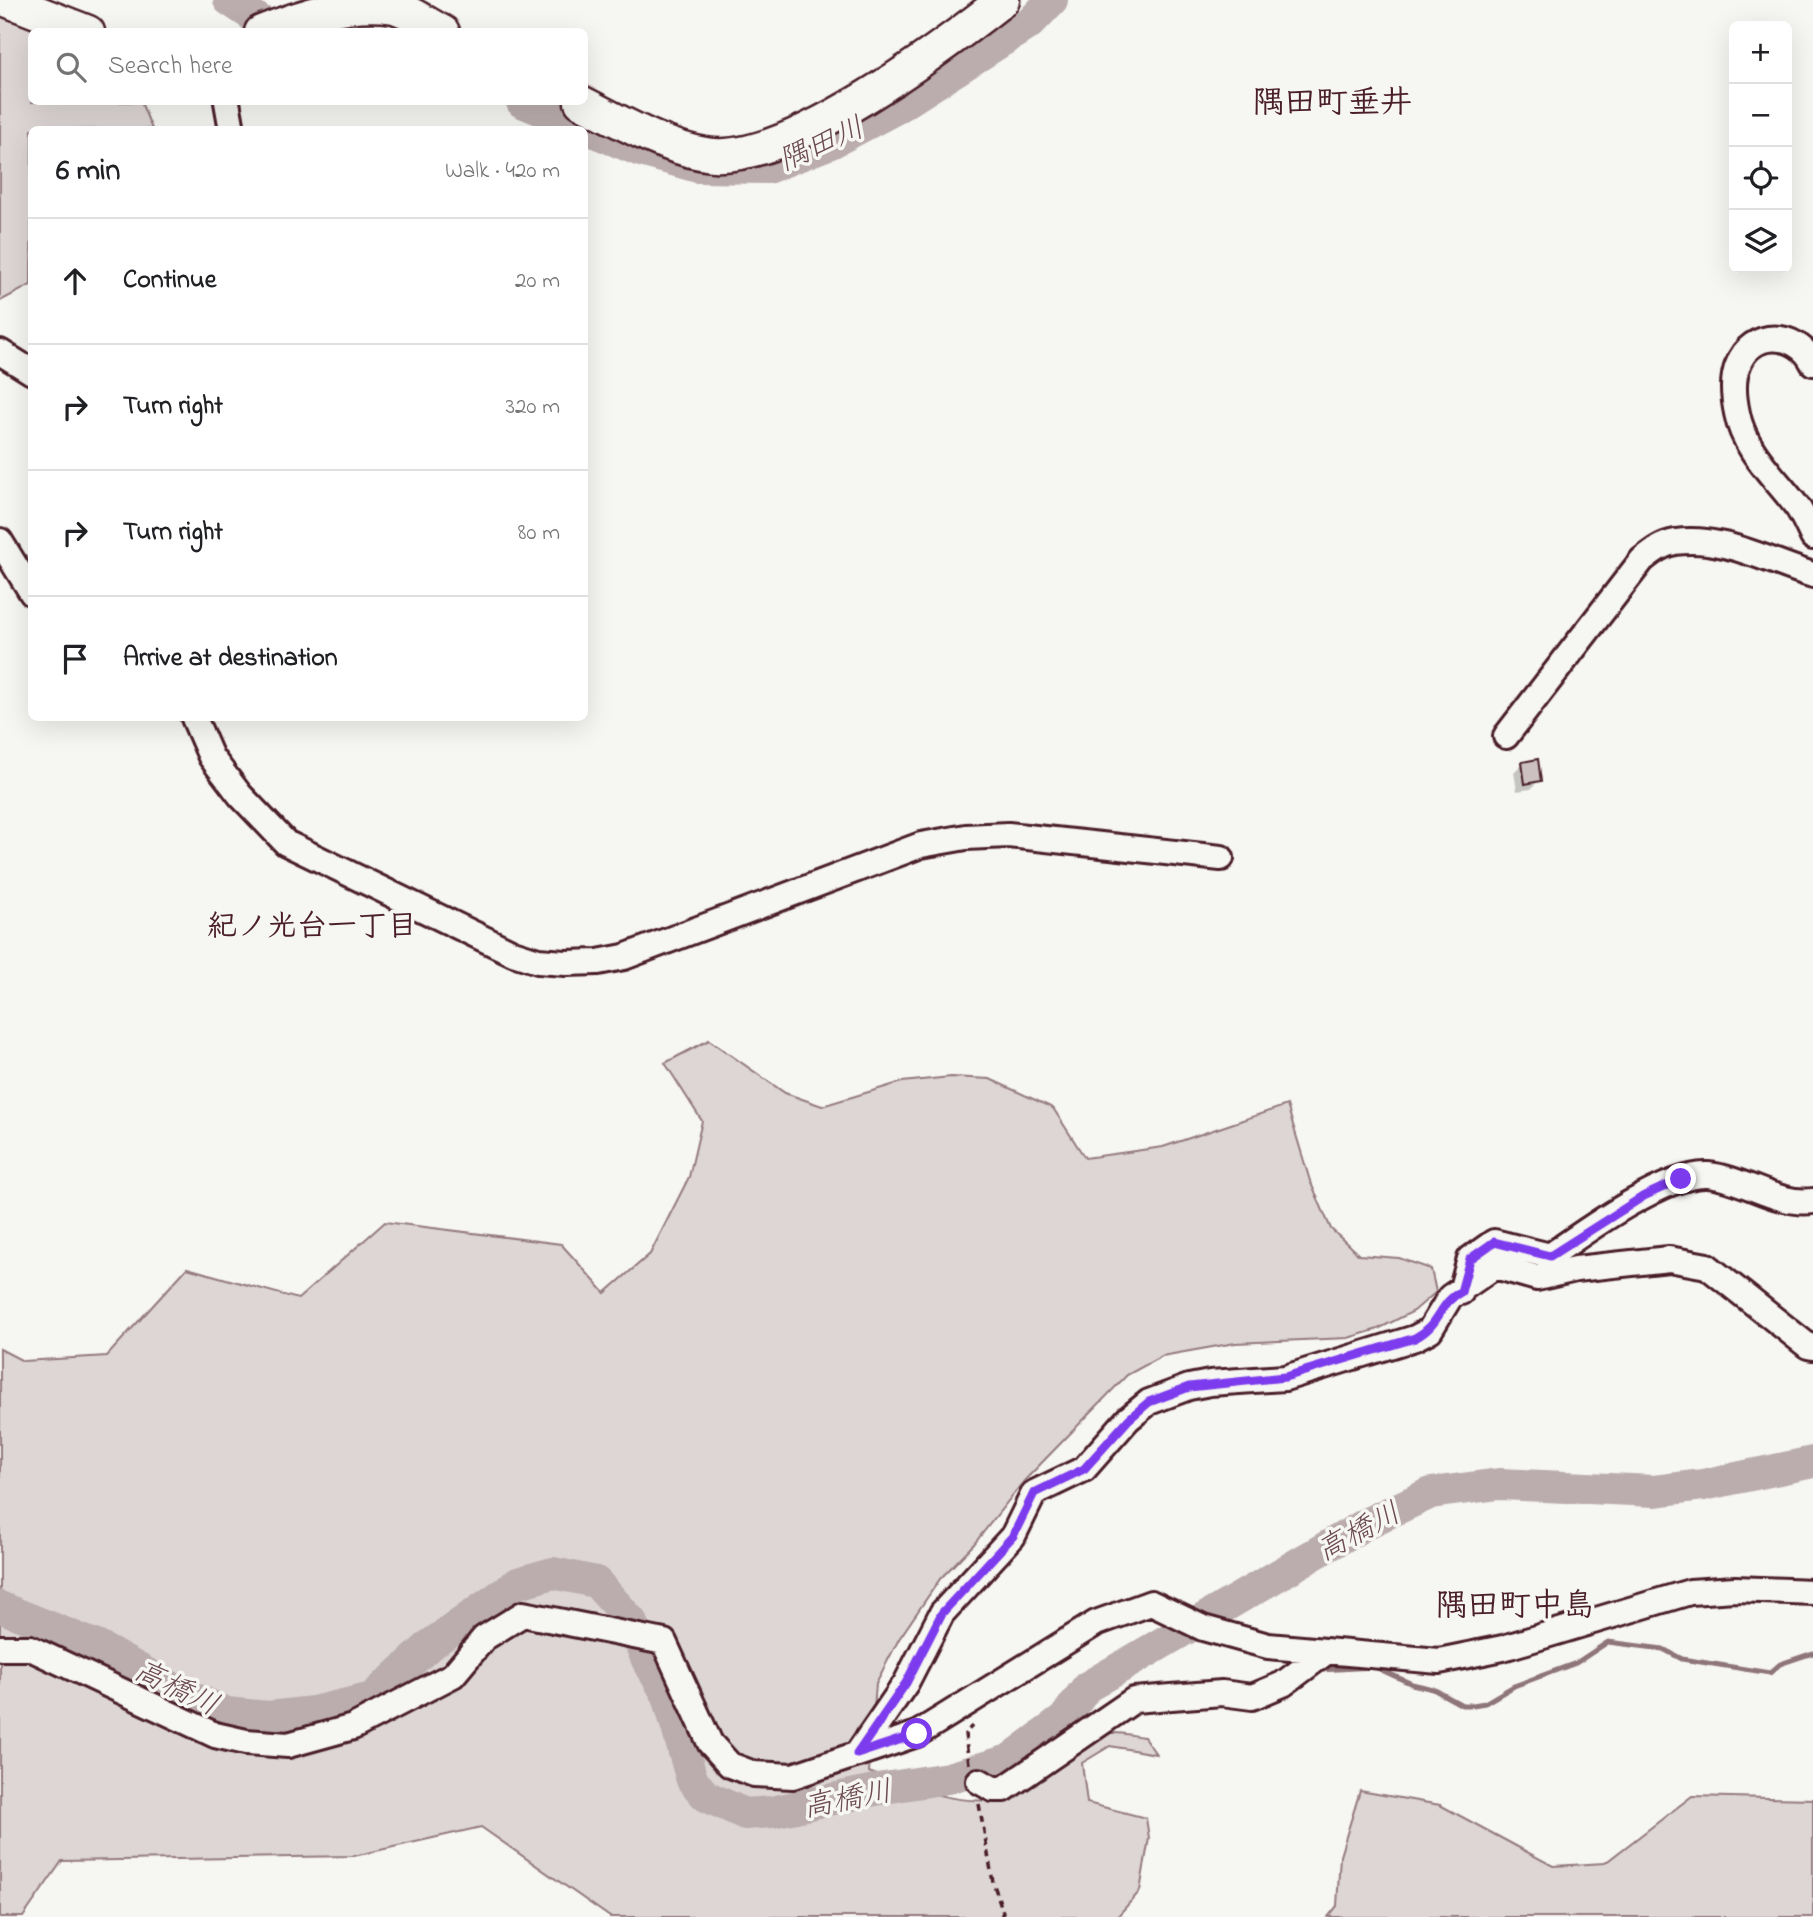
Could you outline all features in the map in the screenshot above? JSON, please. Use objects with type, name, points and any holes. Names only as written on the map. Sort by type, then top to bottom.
[{"type":"main road","points":[[6,0],[78,28]]},
{"type":"main road","points":[[587,105],[653,138],[714,155],[740,153],[767,145],[826,119],[899,78],[1003,0]]},
{"type":"main road","points":[[271,28],[308,13],[362,4],[401,3],[437,28]]},
{"type":"street","points":[[228,105],[231,126]]},
{"type":"street","points":[[1813,363],[1800,344],[1783,338],[1763,340],[1745,352],[1737,365],[1735,384],[1737,416],[1750,448],[1800,510],[1813,537]]},
{"type":"street","points":[[0,352],[28,370]]},
{"type":"street","points":[[0,541],[28,586]]},
{"type":"street","points":[[1506,736],[1642,560],[1661,546],[1676,541],[1729,547],[1813,575]]},
{"type":"street","points":[[195,721],[211,757],[240,795],[286,843],[490,943],[538,961],[598,962],[624,957],[922,845],[966,837],[1007,835],[1222,858]]},
{"type":"street","points":[[1461,1292],[1470,1259],[1494,1242],[1550,1256],[1644,1196],[1681,1179],[1708,1175],[1790,1199],[1813,1201]]},
{"type":"street","points":[[857,1754],[906,1683],[942,1613],[1013,1536],[1034,1493],[1084,1469],[1129,1419],[1149,1402],[1199,1385],[1285,1377],[1415,1338],[1430,1330],[1450,1297],[1461,1292],[1495,1266],[1537,1278],[1576,1269],[1669,1259],[1707,1266],[1808,1346],[1813,1347]]},
{"type":"street","points":[[0,1648],[30,1648],[215,1735],[246,1742],[288,1745],[353,1727],[453,1675],[484,1638],[523,1614],[664,1642],[710,1743],[730,1765],[754,1774],[793,1776],[917,1734],[1096,1623],[1151,1603],[1203,1628],[1268,1646],[1439,1661],[1503,1648],[1690,1592],[1735,1589],[1813,1592]]},
{"type":"street","points":[[973,1771],[993,1789],[1004,1789],[1134,1700],[1222,1693],[1252,1697],[1283,1684],[1326,1652]]},
{"type":"path","points":[[981,1696],[980,1716],[965,1734],[978,1812],[1003,1912],[1001,1917]]},
{"type":"shaded area","points":[[0,15],[37,28],[28,28],[28,105],[142,105],[151,126],[28,126],[28,287],[0,301]]},
{"type":"shaded area","points":[[709,1040],[785,1093],[822,1106],[902,1082],[951,1077],[990,1079],[1053,1108],[1085,1158],[1163,1147],[1287,1105],[1310,1181],[1331,1229],[1359,1255],[1399,1258],[1431,1269],[1436,1292],[1414,1311],[1378,1329],[1348,1338],[1235,1343],[1162,1356],[1127,1375],[1024,1481],[974,1544],[940,1579],[899,1639],[876,1683],[869,1772],[945,1797],[977,1801],[1010,1796],[1026,1788],[1070,1753],[1098,1736],[1116,1733],[1144,1737],[1156,1754],[1110,1746],[1082,1763],[1087,1803],[1146,1818],[1149,1838],[1140,1891],[1117,1917],[610,1917],[481,1827],[354,1856],[62,1861],[23,1917],[0,1917],[0,1349],[23,1361],[107,1356],[187,1268],[298,1299],[385,1222],[561,1244],[605,1293],[650,1254],[689,1177],[702,1121],[665,1063]]},
{"type":"shaded area","points":[[1360,1791],[1440,1805],[1553,1866],[1605,1863],[1692,1796],[1813,1799],[1813,1917],[1328,1917],[1337,1906],[1340,1856]]},
{"type":"building","points":[[1538,759],[1541,781],[1525,784],[1522,762]]},
{"type":"waterway","name":"隅田川","points":[[229,0],[271,28]]},
{"type":"waterway","name":"隅田川","points":[[588,129],[638,150],[698,167],[767,168],[833,142],[895,109],[1030,23],[1052,0]]},
{"type":"waterway","name":"隅田川","points":[[529,105],[580,126]]},
{"type":"waterway","name":"高橋川","points":[[0,1607],[97,1646],[180,1692],[227,1713],[269,1717],[313,1712],[372,1698],[430,1645],[518,1583],[553,1573],[596,1582],[631,1621],[647,1660],[668,1696],[692,1780],[706,1796],[745,1814],[772,1812],[884,1788],[948,1778],[1009,1760],[1064,1719],[1087,1687],[1369,1522],[1431,1493],[1499,1484],[1654,1491],[1703,1485],[1813,1462]]},
{"type":"waterway","points":[[1319,1670],[1375,1667],[1412,1684],[1433,1689],[1462,1705],[1473,1705],[1485,1703],[1514,1686],[1576,1663],[1608,1642],[1663,1649],[1682,1659],[1770,1673],[1780,1664],[1813,1653]]},
{"type":"waterway","points":[[982,1769],[997,1770],[1023,1763]]},
{"type":"district","name":"隅田町垂井","points":[[1332,101]]},
{"type":"district","name":"紀ノ光台一丁目","points":[[312,925]]},
{"type":"district","name":"隅田町中島","points":[[1515,1604]]},
{"type":"route","points":[[917,1734],[857,1754],[906,1683],[942,1613],[1013,1536],[1034,1493],[1084,1469],[1129,1419],[1149,1402],[1189,1387],[1210,1383],[1244,1383],[1285,1377],[1415,1338],[1430,1330],[1450,1297],[1461,1292],[1470,1259],[1494,1242],[1550,1256],[1586,1230],[1644,1196],[1681,1179]]}]
